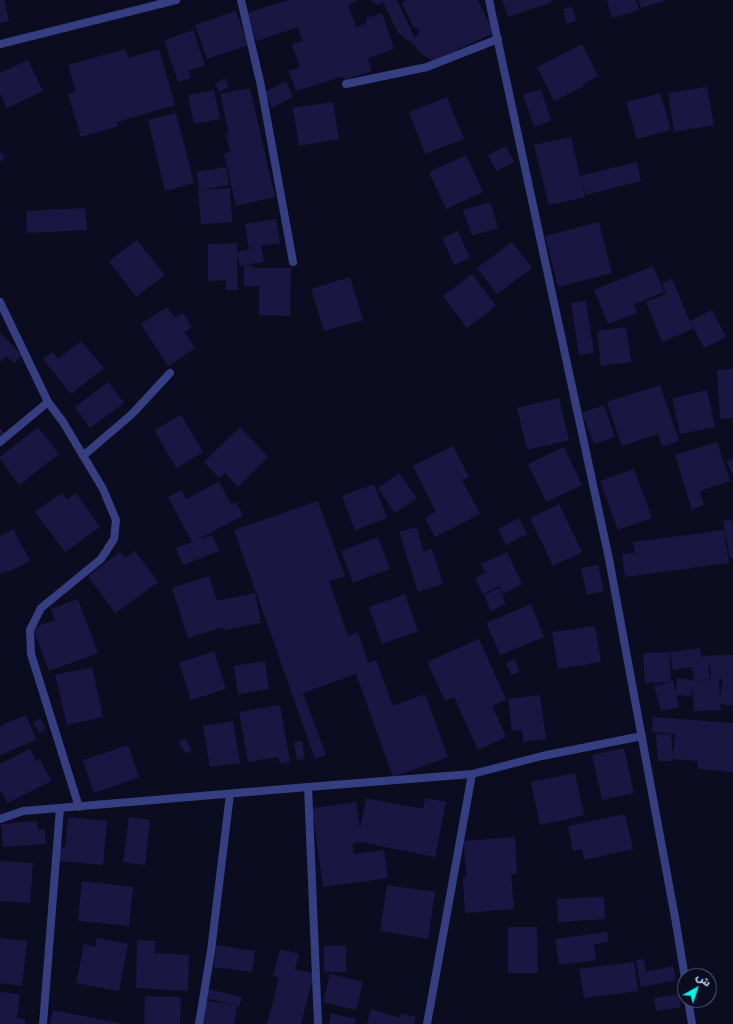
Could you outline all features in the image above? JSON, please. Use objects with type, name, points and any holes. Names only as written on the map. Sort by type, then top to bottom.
[{"type":"street","points":[[0,44],[176,0]]},
{"type":"street","points":[[241,0],[261,86],[293,262]]},
{"type":"street","points":[[489,0],[609,559],[683,968]]},
{"type":"street","points":[[346,84],[427,67],[498,39]]},
{"type":"street","points":[[0,302],[48,402],[63,422],[103,489],[116,520],[114,539],[102,559],[41,608],[30,630],[31,654],[79,807]]},
{"type":"street","points":[[83,456],[132,414],[170,373]]},
{"type":"street","points":[[0,442],[48,402]]},
{"type":"street","points":[[0,819],[23,811],[472,774],[542,756],[642,736]]},
{"type":"street","points":[[427,1024],[472,774]]},
{"type":"street","points":[[308,787],[318,1024]]},
{"type":"street","points":[[199,1024],[211,951],[230,794]]},
{"type":"street","points":[[43,1024],[60,808]]},
{"type":"street","points":[[689,1008],[692,1024]]},
{"type":"building","points":[[0,0],[4,0],[9,21],[0,23]]},
{"type":"building","points":[[288,0],[356,0],[357,1],[348,4],[356,27],[367,23],[366,18],[382,13],[394,49],[368,58],[372,71],[344,80],[343,76],[296,91],[289,71],[300,68],[292,44],[302,41],[298,27],[256,41],[247,13]]},
{"type":"building","points":[[371,0],[397,0],[415,38],[420,31],[413,26],[402,3],[407,0],[478,0],[494,33],[432,61],[418,51],[416,46],[398,33],[383,2],[377,5]]},
{"type":"building","points":[[502,0],[551,0],[552,2],[508,17]]},
{"type":"building","points":[[607,0],[636,0],[639,10],[612,18]]},
{"type":"building","points":[[638,0],[666,0],[641,8]]},
{"type":"building","points":[[572,7],[576,21],[567,24],[563,9]]},
{"type":"building","points":[[236,11],[248,45],[207,59],[195,25]]},
{"type":"building","points":[[193,30],[205,65],[188,71],[191,78],[178,82],[164,40]]},
{"type":"building","points":[[582,44],[598,76],[583,84],[584,86],[554,101],[537,67]]},
{"type":"building","points":[[125,49],[128,58],[159,49],[175,105],[117,122],[118,126],[81,137],[68,94],[76,92],[68,65]]},
{"type":"building","points":[[28,60],[43,91],[7,108],[0,93],[0,73]]},
{"type":"building","points":[[224,78],[229,86],[220,92],[215,84]]},
{"type":"building","points":[[286,81],[293,97],[272,108],[265,92]]},
{"type":"building","points":[[707,87],[714,125],[674,132],[668,93]]},
{"type":"building","points":[[250,88],[275,197],[236,206],[224,154],[230,152],[226,135],[229,134],[220,94]]},
{"type":"building","points":[[541,89],[551,121],[534,127],[523,95]]},
{"type":"building","points":[[214,90],[220,119],[194,124],[188,95]]},
{"type":"building","points":[[660,93],[671,130],[637,139],[626,102]]},
{"type":"building","points":[[447,97],[464,139],[425,154],[409,112]]},
{"type":"building","points":[[333,102],[339,139],[299,146],[293,108]]},
{"type":"building","points":[[176,113],[194,183],[165,191],[148,120]]},
{"type":"building","points":[[571,137],[580,176],[637,162],[641,181],[586,195],[581,179],[585,197],[549,205],[534,145]]},
{"type":"building","points":[[506,146],[514,162],[496,171],[488,155]]},
{"type":"building","points":[[0,151],[5,157],[0,162]]},
{"type":"building","points":[[466,155],[483,192],[446,209],[429,172]]},
{"type":"building","points":[[226,167],[229,185],[199,190],[197,172]]},
{"type":"building","points":[[230,188],[232,222],[201,224],[198,190]]},
{"type":"building","points":[[490,202],[498,228],[472,236],[463,210]]},
{"type":"building","points":[[85,208],[87,230],[27,233],[26,211]]},
{"type":"building","points":[[276,219],[280,243],[261,246],[264,262],[240,266],[237,253],[238,290],[226,290],[226,280],[208,281],[208,244],[237,243],[237,252],[249,250],[245,224]]},
{"type":"building","points":[[599,222],[612,273],[558,287],[545,236]]},
{"type":"building","points":[[458,231],[470,258],[454,265],[442,238]]},
{"type":"building","points":[[137,240],[165,275],[136,297],[109,261]]},
{"type":"building","points":[[512,242],[532,268],[497,294],[477,268]]},
{"type":"building","points":[[244,265],[253,266],[253,268],[291,268],[290,316],[259,315],[259,286],[244,286]]},
{"type":"building","points":[[653,266],[664,292],[634,304],[637,313],[608,324],[594,290]]},
{"type":"building","points":[[472,274],[496,306],[467,328],[443,296]]},
{"type":"building","points":[[350,277],[363,320],[324,331],[311,289]]},
{"type":"building","points":[[672,279],[693,329],[662,342],[646,302],[666,294],[662,283]]},
{"type":"building","points":[[586,301],[594,353],[579,355],[571,303]]},
{"type":"building","points":[[167,307],[175,318],[183,313],[192,327],[184,332],[195,348],[168,366],[141,324]]},
{"type":"building","points":[[712,310],[726,337],[704,348],[690,321]]},
{"type":"building","points":[[626,327],[631,362],[601,366],[597,331]]},
{"type":"building","points":[[0,333],[22,355],[14,363],[6,356],[0,362]]},
{"type":"building","points":[[81,341],[104,368],[71,394],[43,359],[52,352],[58,359]]},
{"type":"building","points":[[733,369],[733,418],[720,419],[717,370]]},
{"type":"building","points":[[108,382],[124,403],[90,428],[75,407]]},
{"type":"building","points":[[660,385],[679,441],[662,447],[658,434],[622,446],[607,402]]},
{"type":"building","points":[[707,390],[715,427],[680,434],[672,398]]},
{"type":"building","points":[[559,398],[569,440],[527,450],[517,408]]},
{"type":"building","points":[[604,405],[615,437],[594,444],[582,413]]},
{"type":"building","points":[[181,415],[203,452],[176,468],[154,430]]},
{"type":"building","points":[[38,427],[59,454],[19,485],[0,457]]},
{"type":"building","points":[[240,427],[268,457],[238,487],[225,473],[219,478],[204,462]]},
{"type":"building","points":[[0,428],[5,434],[0,439]]},
{"type":"building","points":[[717,442],[730,481],[700,491],[704,505],[692,510],[675,455]]},
{"type":"building","points":[[453,446],[469,477],[462,480],[480,514],[435,537],[425,518],[436,512],[413,466]]},
{"type":"building","points":[[564,447],[582,485],[546,502],[528,464]]},
{"type":"building","points":[[733,459],[733,472],[731,472],[727,461]]},
{"type":"building","points":[[634,469],[652,518],[618,530],[600,481]]},
{"type":"building","points":[[399,473],[417,498],[395,513],[378,488]]},
{"type":"building","points":[[219,482],[231,504],[236,502],[243,516],[194,541],[212,535],[219,551],[183,565],[176,548],[192,542],[168,497],[182,490],[186,499]]},
{"type":"building","points":[[374,484],[387,518],[355,530],[342,496]]},
{"type":"building","points":[[62,493],[67,500],[76,493],[100,527],[65,552],[35,512]]},
{"type":"building","points":[[318,501],[345,576],[329,581],[348,636],[358,632],[368,663],[376,660],[393,706],[425,694],[448,757],[393,777],[356,674],[303,693],[326,755],[315,759],[234,530]]},
{"type":"building","points":[[559,504],[582,552],[553,566],[530,518]]},
{"type":"building","points":[[519,518],[527,534],[506,545],[498,529]]},
{"type":"building","points":[[732,520],[733,557],[730,558],[723,521]]},
{"type":"building","points":[[416,527],[424,552],[432,549],[443,584],[418,592],[399,532]]},
{"type":"building","points":[[13,529],[30,561],[8,572],[7,571],[0,574],[0,536]]},
{"type":"building","points":[[724,530],[729,563],[625,577],[622,554],[635,553],[633,542]]},
{"type":"building","points":[[378,537],[390,569],[353,583],[341,551]]},
{"type":"building","points":[[135,551],[158,582],[115,613],[88,576],[120,552],[125,558]]},
{"type":"building","points":[[507,552],[522,584],[503,594],[499,586],[483,594],[475,578],[485,573],[481,564]]},
{"type":"building","points":[[598,565],[604,591],[587,595],[581,568]]},
{"type":"building","points":[[209,576],[217,601],[255,593],[261,623],[224,630],[223,627],[188,638],[172,588]]},
{"type":"building","points":[[499,588],[506,604],[491,611],[484,595]]},
{"type":"building","points":[[405,594],[418,631],[382,644],[369,607]]},
{"type":"building","points":[[78,599],[98,653],[49,671],[33,628],[55,620],[51,609]]},
{"type":"building","points":[[531,604],[544,637],[500,655],[486,623]]},
{"type":"building","points":[[595,626],[601,662],[558,669],[552,632]]},
{"type":"building","points":[[479,639],[506,699],[492,706],[506,737],[478,750],[454,697],[445,701],[427,662]]},
{"type":"building","points":[[700,648],[702,662],[702,656],[733,655],[733,706],[720,704],[721,710],[694,711],[692,686],[691,696],[676,695],[679,707],[661,711],[654,686],[673,681],[676,693],[677,678],[694,681],[692,667],[673,670],[670,652]],"holes":[[[710,666],[711,680],[695,681],[710,679],[708,667]],[[719,679],[723,679],[720,699]]]},
{"type":"building","points":[[214,651],[226,689],[191,700],[179,663]]},
{"type":"building","points":[[669,652],[671,682],[645,683],[643,653]]},
{"type":"building","points":[[515,659],[520,672],[511,675],[506,663]]},
{"type":"building","points":[[265,661],[269,689],[238,694],[234,666]]},
{"type":"building","points":[[92,667],[103,717],[67,725],[55,675]]},
{"type":"building","points":[[540,695],[546,739],[523,742],[522,730],[512,731],[508,699]]},
{"type":"building","points":[[280,705],[290,762],[280,764],[278,757],[248,762],[239,712]]},
{"type":"building","points":[[26,715],[36,740],[0,755],[0,726]]},
{"type":"building","points":[[653,717],[733,723],[733,772],[698,769],[698,761],[673,759],[673,761],[658,761],[656,734],[671,734],[673,758],[675,734],[652,732]]},
{"type":"building","points":[[40,718],[46,728],[40,733],[33,723]]},
{"type":"building","points":[[233,721],[240,763],[210,767],[203,726]]},
{"type":"building","points":[[185,738],[192,750],[186,754],[178,742]]},
{"type":"building","points":[[302,741],[305,759],[297,760],[294,742]]},
{"type":"building","points":[[128,745],[139,777],[94,793],[83,760]]},
{"type":"building","points":[[624,748],[634,793],[602,800],[592,755]]},
{"type":"building","points":[[30,749],[36,761],[40,759],[51,781],[7,803],[2,792],[0,793],[0,764]]},
{"type":"building","points":[[575,773],[584,815],[540,825],[531,782]]},
{"type":"building","points":[[366,798],[423,809],[425,798],[446,802],[435,857],[360,842],[353,843],[354,854],[384,850],[388,878],[323,887],[312,808],[356,802],[360,829]]},
{"type":"building","points":[[625,814],[633,849],[584,860],[582,849],[573,851],[568,826]]},
{"type":"building","points":[[68,817],[107,821],[103,865],[58,861],[59,848],[65,848]]},
{"type":"building","points":[[129,817],[150,820],[145,865],[123,862]]},
{"type":"building","points":[[37,821],[38,830],[45,829],[46,844],[3,847],[1,824]]},
{"type":"building","points":[[515,837],[517,874],[511,874],[514,909],[465,913],[463,878],[466,878],[464,841]]},
{"type":"building","points":[[0,861],[33,863],[30,903],[0,901]]},
{"type":"building","points":[[82,881],[133,887],[129,926],[78,921]]},
{"type":"building","points":[[387,885],[435,892],[428,939],[380,931]]},
{"type":"building","points":[[604,897],[605,919],[558,922],[557,899]]},
{"type":"building","points":[[508,927],[537,927],[538,973],[508,973]]},
{"type":"building","points":[[607,932],[608,942],[594,944],[596,960],[559,965],[555,939]]},
{"type":"building","points":[[0,938],[27,941],[22,986],[0,983]]},
{"type":"building","points":[[97,938],[128,944],[119,991],[76,983],[84,944],[95,947]]},
{"type":"building","points":[[137,940],[155,941],[155,953],[189,955],[188,991],[136,988]]},
{"type":"building","points":[[216,945],[255,951],[252,972],[214,967]]},
{"type":"building","points":[[324,946],[346,946],[346,972],[324,972]]},
{"type":"building","points":[[280,949],[299,954],[295,969],[314,974],[301,1024],[267,1024],[279,978],[273,976]]},
{"type":"building","points":[[644,959],[646,972],[673,966],[676,980],[641,987],[636,960]]},
{"type":"building","points":[[634,962],[638,991],[584,998],[579,969]]},
{"type":"building","points":[[330,974],[363,982],[356,1010],[323,1002]]},
{"type":"building","points":[[208,989],[242,997],[239,1007],[237,1006],[234,1024],[199,1024],[203,1000],[234,1005],[206,998]]},
{"type":"building","points":[[0,992],[20,994],[17,1018],[25,1019],[25,1024],[0,1024]]},
{"type":"building","points":[[677,994],[677,1008],[656,1011],[654,998]]},
{"type":"building","points":[[145,996],[181,997],[180,1024],[144,1024]]},
{"type":"building","points":[[371,1009],[400,1018],[401,1013],[416,1017],[414,1024],[367,1024]]},
{"type":"building","points":[[53,1010],[119,1023],[119,1024],[50,1024]]},
{"type":"building","points":[[331,1013],[356,1019],[355,1024],[329,1024]]}]
